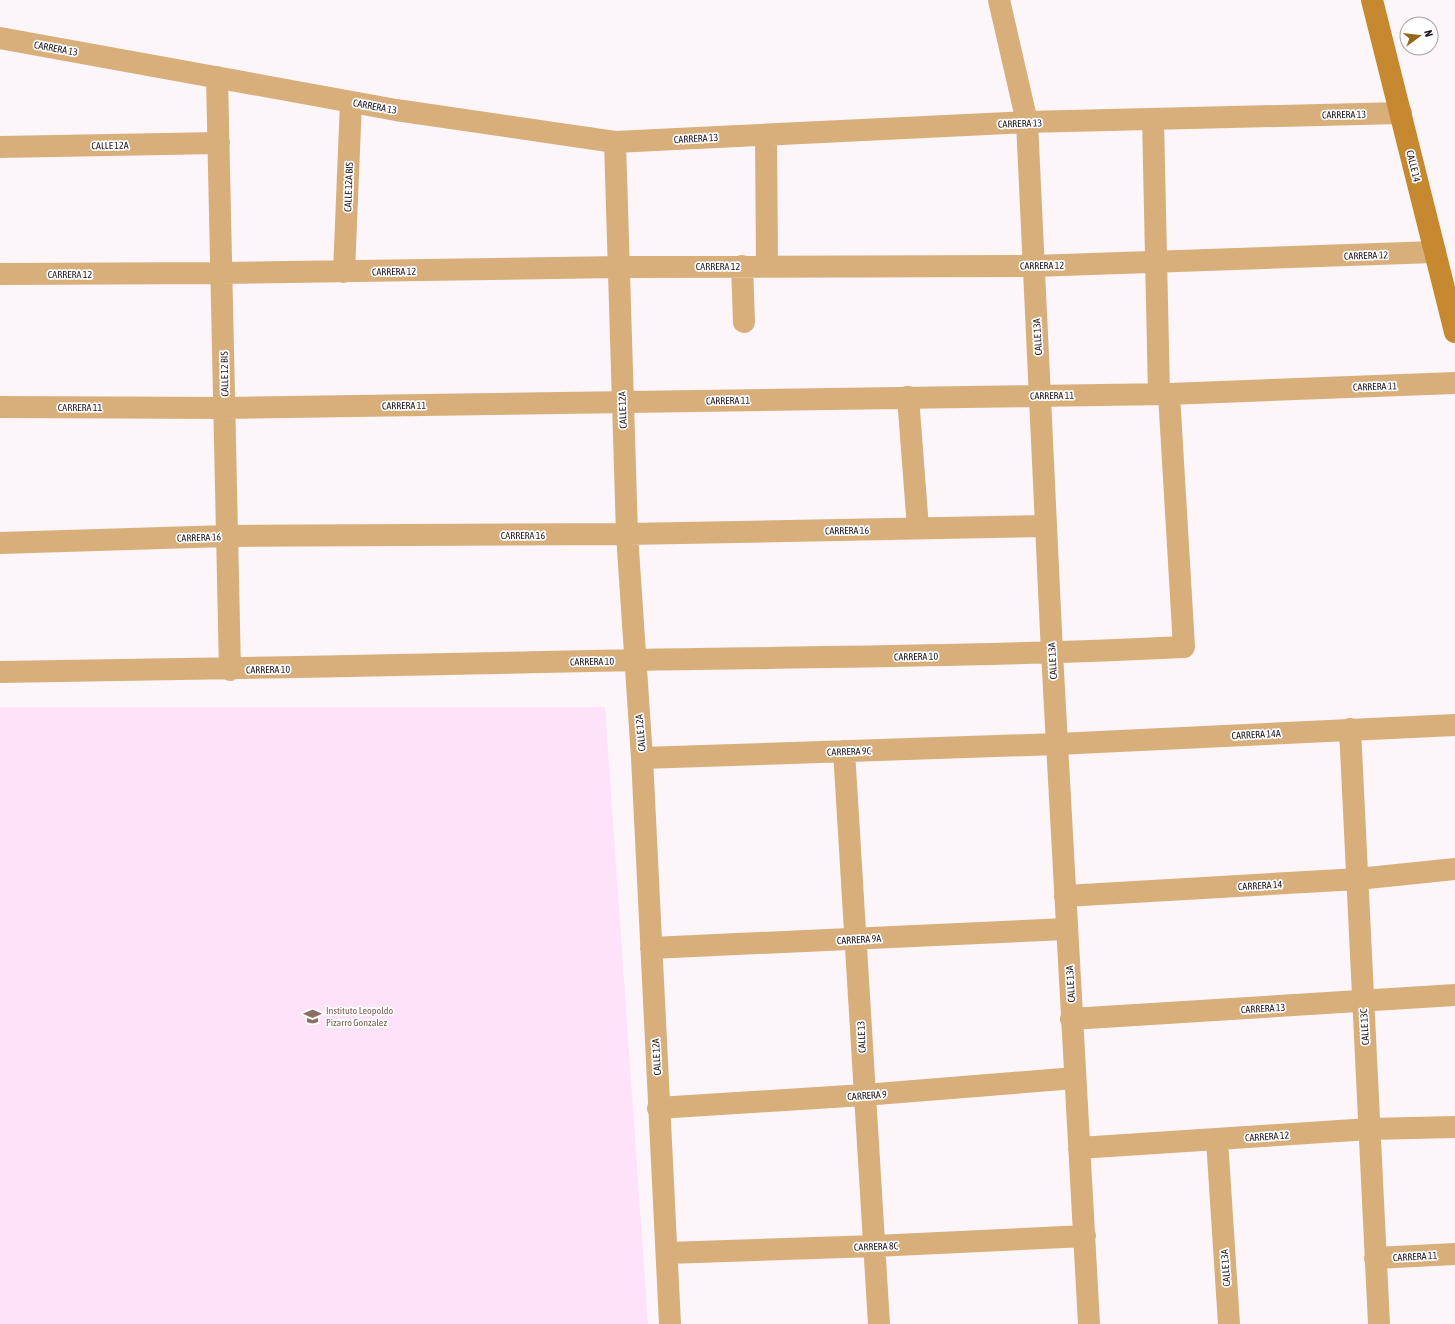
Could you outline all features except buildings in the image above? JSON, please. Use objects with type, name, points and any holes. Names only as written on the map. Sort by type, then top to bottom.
[{"type":"street","name":"CALLE 13A","points":[[999,0],[1027,122],[1066,928],[1089,1324]]},
{"type":"street","name":"CALLE 14","points":[[1372,0],[1455,332]]},
{"type":"street","name":"CARRERA 13","points":[[0,38],[351,102],[615,142],[1027,122],[1401,113]]},
{"type":"street","name":"CALLE 12 BIS","points":[[217,77],[230,670]]},
{"type":"street","name":"CALLE 12A BIS","points":[[344,272],[351,102]]},
{"type":"street","points":[[1153,119],[1156,262],[1164,394]]},
{"type":"street","points":[[766,135],[767,266]]},
{"type":"street","name":"CALLE 12A","points":[[615,142],[627,534],[634,660],[642,758],[658,1108],[670,1324]]},
{"type":"street","name":"CALLE 12A","points":[[0,147],[219,143]]},
{"type":"street","name":"CARRERA 12","points":[[0,274],[222,274],[742,266],[1034,266],[1435,252]]},
{"type":"street","points":[[742,266],[744,322]]},
{"type":"street","name":"CARRERA 11","points":[[0,407],[225,408],[1164,394],[1455,383]]},
{"type":"street","name":"CARRERA 10","points":[[0,672],[230,670],[634,660],[1052,654],[1184,646],[1164,394]]},
{"type":"street","points":[[908,397],[918,528]]},
{"type":"street","name":"CARRERA 16","points":[[0,543],[227,536],[627,534],[1046,526]]},
{"type":"street","name":"CARRERA 14A","points":[[1057,744],[1455,725]]},
{"type":"street","name":"CALLE 13C","points":[[1350,729],[1379,1324]]},
{"type":"street","name":"CARRERA 9C","points":[[642,758],[1057,744]]},
{"type":"street","name":"CALLE 13","points":[[844,751],[879,1324]]},
{"type":"street","name":"CARRERA 14","points":[[1065,896],[1358,879],[1455,869]]},
{"type":"street","name":"CARRERA 9A","points":[[651,948],[1066,928]]},
{"type":"street","name":"CARRERA 13","points":[[1072,1019],[1363,1002],[1455,995]]},
{"type":"street","name":"CARRERA 9","points":[[658,1108],[864,1096],[1075,1078]]},
{"type":"street","name":"CARRERA 12","points":[[1079,1148],[1369,1129],[1455,1127]]},
{"type":"street","name":"CALLE 13A","points":[[1217,1140],[1229,1324]]},
{"type":"street","name":"CARRERA 8C","points":[[667,1253],[875,1246],[1085,1236]]},
{"type":"street","name":"CARRERA 11","points":[[1375,1258],[1455,1254]]},
{"type":"shaded area","name":"Instituto Leopoldo Pizarro Gonzalez","points":[[0,707],[605,707],[648,1324],[0,1324]]},
{"type":"place","name":"Instituto Leopoldo Pizarro Gonzalez","points":[[313,1016]]}]
